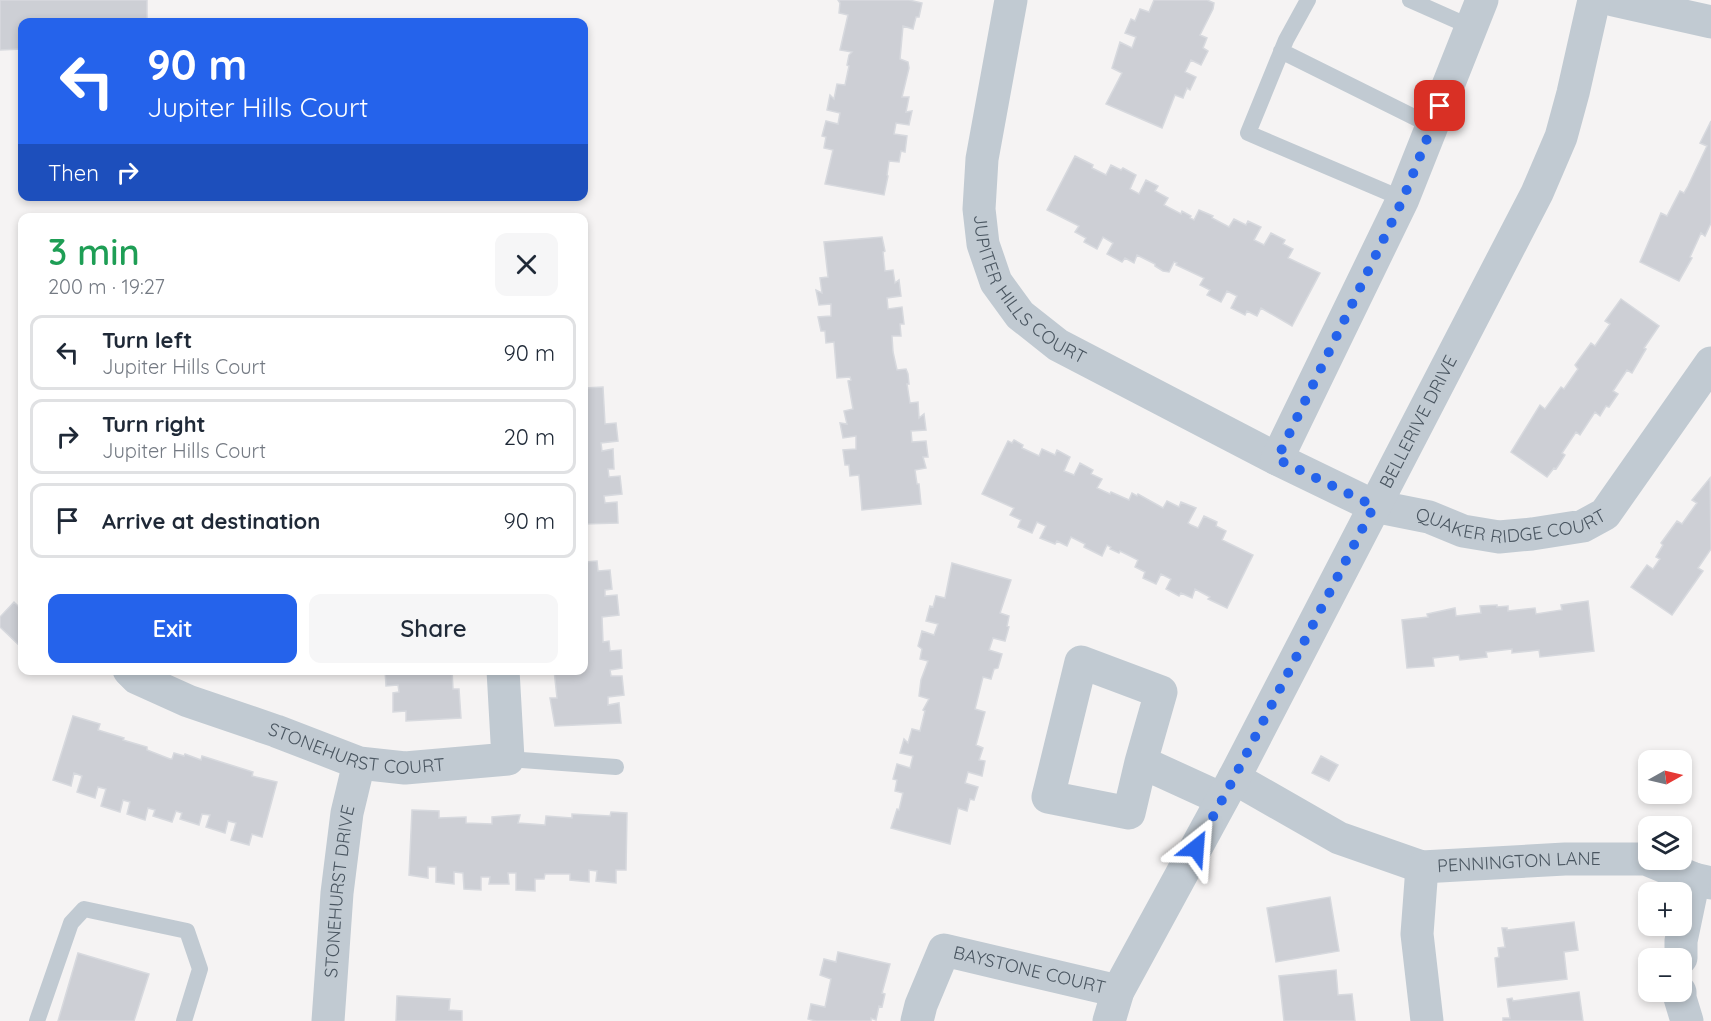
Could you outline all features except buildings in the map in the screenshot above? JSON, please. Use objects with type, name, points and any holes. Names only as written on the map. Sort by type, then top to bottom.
[{"type":"street","name":"JUPITER HILLS COURT","points":[[1011,0],[982,159],[979,209],[983,244],[996,282],[1020,315],[1058,345],[1277,459],[1374,506]]},
{"type":"street","name":"BELLERIVE DRIVE","points":[[1114,1006],[1548,169],[1561,137],[1573,93],[1594,0]]},
{"type":"street","points":[[1613,0],[1711,22]]},
{"type":"street","points":[[1277,459],[1403,199],[1477,14]]},
{"type":"street","name":"QUAKER RIDGE COURT","points":[[1374,506],[1429,517],[1463,531],[1499,537],[1583,526],[1605,514],[1711,363]]},
{"type":"street","points":[[1081,662],[1161,692],[1141,762],[1129,813],[1048,797],[1081,662]]},
{"type":"street","name":"STONEHURST COURT","points":[[134,675],[188,701],[359,763],[405,768],[508,759]]},
{"type":"street","points":[[503,675],[508,759]]},
{"type":"street","name":"PENNINGTON LANE","points":[[1141,762],[1228,789],[1339,838],[1422,867],[1565,860],[1646,859],[1702,881]]},
{"type":"street","name":"STONEHURST DRIVE","points":[[328,1021],[337,893],[347,813],[359,763]]},
{"type":"street","points":[[1422,867],[1417,934],[1427,1021]]},
{"type":"street","points":[[1681,948],[1702,881]]},
{"type":"street","name":"BAYSTONE COURT","points":[[917,1021],[921,1005],[944,950],[1114,1006]]},
{"type":"street","points":[[1681,1002],[1687,1021]]},
{"type":"lane","points":[[1308,0],[1281,51],[1248,133],[1403,199]]},
{"type":"lane","points":[[1410,0],[1477,14]]},
{"type":"lane","points":[[1281,51],[1432,126]]},
{"type":"lane","points":[[508,759],[616,767]]},
{"type":"lane","points":[[37,1021],[70,923],[84,909],[187,931],[200,969],[184,1021]]},
{"type":"route","points":[[1196,848],[1374,506],[1277,459],[1403,199],[1440,106]]}]
